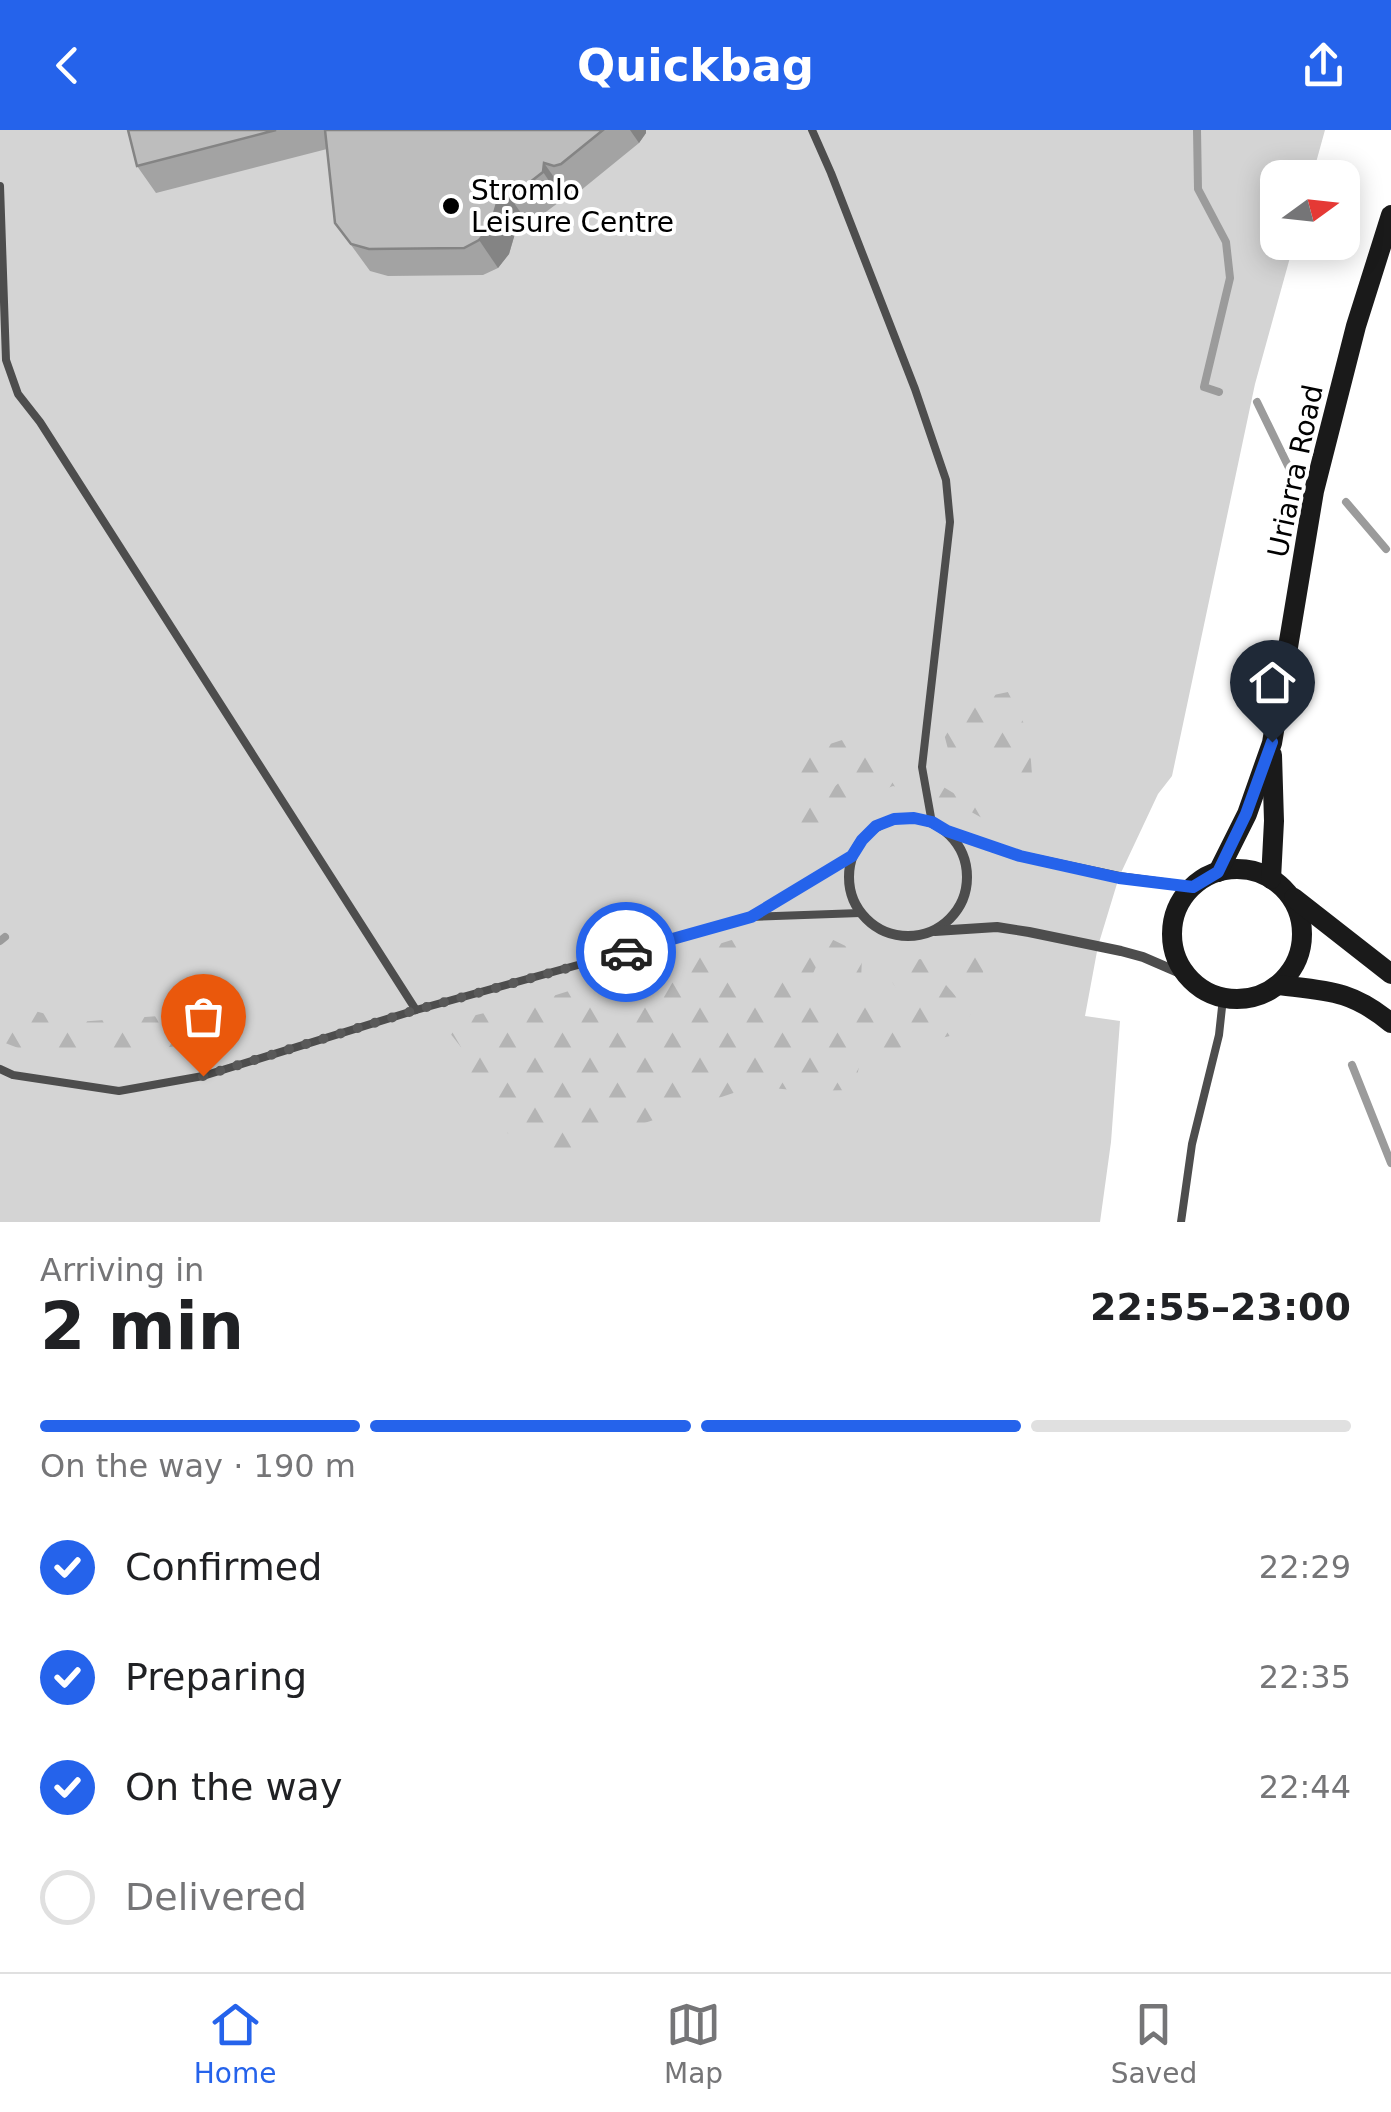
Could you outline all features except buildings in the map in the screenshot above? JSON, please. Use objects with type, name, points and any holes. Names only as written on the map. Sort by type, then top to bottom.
[{"type":"street","name":"Uriarra Road","points":[[1218,872],[1246,814],[1272,742],[1314,491],[1356,326],[1391,216]]},
{"type":"street","name":"Uriarra Road","points":[[1272,742],[1279,886]]},
{"type":"street","points":[[1193,887],[1119,878],[1020,856],[914,818],[894,819],[876,826],[852,856],[848,871],[853,900],[860,913],[872,924],[900,936],[997,927],[1029,932],[1143,957],[1187,976],[1210,994],[1246,999],[1278,985],[1292,970],[1300,951],[1298,911],[1279,886]]},
{"type":"street","points":[[931,932],[948,921],[960,906],[966,888],[966,868],[960,849],[947,831]]},
{"type":"street","points":[[1187,976],[1178,962],[1172,930],[1182,900],[1193,887],[1218,872],[1246,870],[1279,886],[1391,974]]},
{"type":"street","points":[[1278,985],[1356,998],[1391,1023]]},
{"type":"lane","points":[[812,130],[902,354],[946,480],[950,522],[922,767],[932,822]]},
{"type":"lane","points":[[0,186],[6,360],[18,394],[40,422],[416,1010]]},
{"type":"lane","points":[[751,917],[852,856]]},
{"type":"lane","points":[[0,1069],[119,1090],[203,1076],[416,1010],[751,917],[860,913]]},
{"type":"lane","points":[[1182,1222],[1192,1144],[1219,1035],[1224,998]]},
{"type":"green space","points":[[0,130],[1325,130],[1317,160],[1260,160],[1260,260],[1289,260],[1255,384],[1172,776],[1158,794],[1119,877],[1098,946],[1085,1016],[1120,1021],[1111,1142],[1100,1222],[0,1222]]},
{"type":"green space","points":[[1008,692],[1029,734],[1034,802],[978,749],[949,753],[937,707]]},
{"type":"green space","points":[[851,737],[886,770],[932,780],[1031,834],[1000,828],[957,804],[893,786],[840,806],[801,863],[791,841],[793,822],[848,775],[785,781],[797,755]]},
{"type":"green space","points":[[821,934],[862,954],[861,984],[820,958],[806,989],[856,1014],[871,995],[901,1021],[916,1014],[877,962],[984,955],[983,977],[940,978],[971,1014],[954,1035],[899,1048],[863,1048],[854,1090],[801,1091],[754,1086],[544,1157],[492,1123],[499,1106],[471,1081],[468,1056],[442,1023],[540,1000],[738,938],[757,939],[741,987],[771,987],[783,963]]},
{"type":"green space","points":[[0,1002],[77,1022],[186,1014],[195,1026],[192,1044],[95,1057],[26,1051],[0,1041]]},
{"type":"waterway","points":[[1197,130],[1198,189],[1226,242],[1230,278],[1204,387],[1219,392]]},
{"type":"waterway","points":[[1257,402],[1293,476]]},
{"type":"waterway","points":[[1346,502],[1386,549]]},
{"type":"waterway","points":[[0,941],[5,937]]},
{"type":"waterway","points":[[1352,1065],[1391,1163]]},
{"type":"way so far","points":[[203,1076],[416,1010],[626,952]]},
{"type":"place","name":"Stromlo Leisure Centre","points":[[451,206]]},
{"type":"route","points":[[626,952],[751,917],[852,856],[876,826],[894,819],[932,822],[1020,856],[1119,878],[1193,887],[1218,872],[1246,814],[1272,742]]}]
